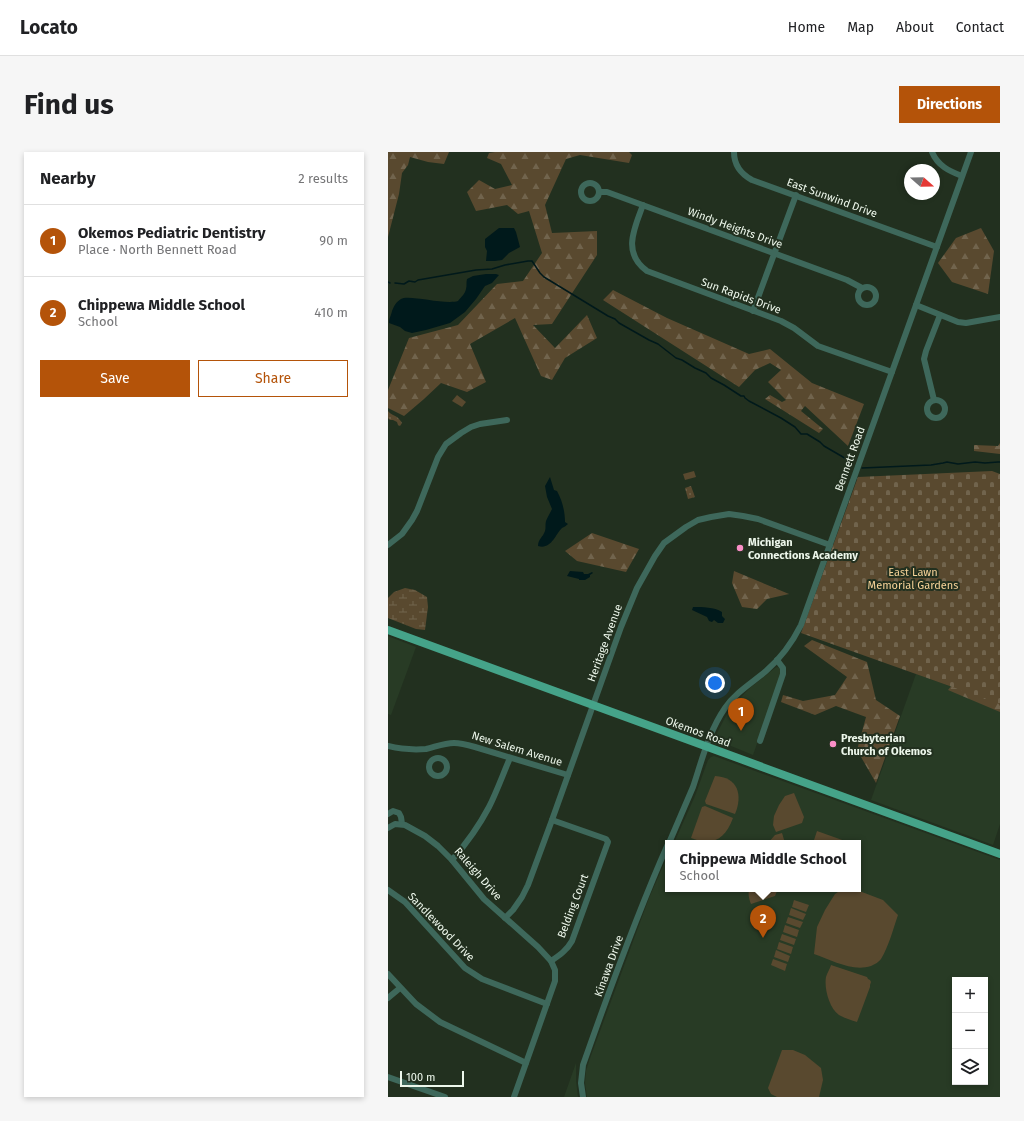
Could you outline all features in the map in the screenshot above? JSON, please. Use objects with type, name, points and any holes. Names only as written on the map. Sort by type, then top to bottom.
[{"type":"main road","name":"Okemos Road","points":[[388,630],[1000,854]]},
{"type":"street","name":"East Sunwind Drive","points":[[734,152],[737,166],[741,172],[752,180],[937,247]]},
{"type":"street","points":[[932,152],[942,167],[962,176]]},
{"type":"street","name":"Bennett Road","points":[[707,747],[725,708],[747,685],[778,660],[791,643],[801,625],[971,152]]},
{"type":"street","name":"Windy Heights Drive","points":[[599,192],[607,192],[643,205],[848,280],[862,288]]},
{"type":"street","points":[[753,311],[796,195]]},
{"type":"street","name":"Sun Rapids Drive","points":[[643,205],[632,234],[631,243],[634,256],[641,266],[651,273],[781,321],[794,328],[818,346],[892,372]]},
{"type":"street","points":[[916,306],[958,322],[966,323],[1000,317]]},
{"type":"street","points":[[934,400],[924,360],[940,314]]},
{"type":"street","points":[[388,545],[402,534],[412,520],[438,457],[446,444],[480,424],[507,420]]},
{"type":"street","name":"Heritage Avenue","points":[[505,918],[522,897],[552,820],[621,627],[637,588],[647,569],[664,543],[686,526],[698,520],[729,514],[758,519],[830,545]]},
{"type":"street","points":[[760,741],[783,674],[783,668],[778,660]]},
{"type":"street","name":"New Salem Avenue","points":[[388,746],[399,749],[409,749],[460,743],[568,775]]},
{"type":"street","points":[[436,747],[437,758]]},
{"type":"street","name":"Kinawa Drive","points":[[670,840],[685,806],[707,747]]},
{"type":"street","points":[[452,860],[466,844],[489,808],[510,758]]},
{"type":"street","name":"Raleigh Drive","points":[[391,812],[397,812],[400,814],[398,824],[407,826],[438,846],[452,860],[484,899],[551,961]]},
{"type":"street","name":"Belding Court","points":[[551,961],[567,948],[572,941],[608,842],[606,839],[552,820]]},
{"type":"street","points":[[388,828],[398,824]]},
{"type":"street","name":"Kinawa Drive","points":[[583,1097],[581,1083],[584,1065],[634,927],[665,851]]},
{"type":"street","name":"Sandlewood Drive","points":[[388,890],[405,902],[456,958],[475,975],[547,1004]]},
{"type":"street","points":[[514,1097],[555,981],[555,970],[551,961]]},
{"type":"street","points":[[388,974],[416,1004],[430,1016],[526,1063]]},
{"type":"street","points":[[388,998],[400,988]]},
{"type":"street","points":[[388,1076],[445,1097]]},
{"type":"shaded area","points":[[388,636],[416,647],[391,715],[388,714]]},
{"type":"shaded area","points":[[777,667],[780,668],[781,671],[779,681],[753,755],[719,741],[717,738],[717,733],[727,714],[736,702],[751,687]]},
{"type":"shaded area","points":[[916,674],[1000,704],[1000,824],[993,845],[871,800]]},
{"type":"shaded area","points":[[714,756],[1000,860],[1000,1097],[587,1097],[585,1083],[589,1061],[649,898],[665,862],[665,892],[861,892],[861,840],[675,840],[695,796],[708,760]]},
{"type":"shaded area","points":[[576,1063],[578,1097],[564,1097]]},
{"type":"green space","points":[[388,152],[449,152],[444,164],[428,162],[410,157],[408,165],[402,173],[399,194],[388,237]]},
{"type":"green space","points":[[629,152],[632,155],[629,163],[580,155],[566,159],[545,205],[552,233],[597,231],[597,255],[552,324],[533,325],[555,348],[587,315],[597,338],[565,358],[552,380],[541,376],[515,318],[470,344],[486,382],[467,392],[441,383],[404,416],[388,408],[388,390],[409,338],[458,325],[497,284],[523,281],[542,253],[529,211],[518,214],[507,205],[476,211],[467,192],[479,180],[495,189],[512,185],[501,164],[487,158],[489,153]]},
{"type":"green space","points":[[981,228],[994,251],[988,294],[952,282],[938,263],[956,238]]},
{"type":"green space","points":[[613,290],[667,318],[749,354],[770,349],[812,383],[864,404],[848,446],[805,406],[801,411],[823,429],[819,433],[765,399],[770,395],[782,402],[786,400],[768,382],[781,370],[770,363],[755,370],[739,387],[603,300]]},
{"type":"green space","points":[[457,395],[466,402],[462,407],[452,401]]},
{"type":"green space","points":[[388,411],[401,421],[402,423],[400,426],[397,422],[388,418]]},
{"type":"green space","points":[[1000,443],[1000,454],[974,451],[974,445],[998,446]]},
{"type":"green space","points":[[694,471],[696,477],[685,480],[683,474]]},
{"type":"green space","name":"East Lawn Memorial Gardens","points":[[992,471],[1000,474],[1000,704],[801,633],[858,477]]},
{"type":"green space","points":[[691,486],[695,497],[688,499],[685,488]]},
{"type":"green space","points":[[592,533],[639,549],[626,572],[577,561],[565,551]]},
{"type":"green space","points":[[734,571],[789,594],[767,599],[757,609],[742,607],[732,583]]},
{"type":"green space","points":[[405,588],[415,590],[427,597],[428,607],[425,630],[416,629],[388,618],[388,598],[394,592]]},
{"type":"green space","points":[[812,640],[867,662],[876,700],[900,716],[876,783],[857,750],[866,717],[836,706],[815,715],[781,702],[783,695],[803,701],[835,695],[847,677],[804,646]]},
{"type":"green space","points":[[957,679],[1000,696],[1000,712],[948,690]]},
{"type":"green space","points":[[715,776],[723,777],[729,780],[734,783],[737,788],[738,800],[735,814],[706,804],[705,801]]},
{"type":"green space","points":[[794,793],[804,817],[802,823],[776,832],[773,825],[774,816],[779,805],[785,796]]},
{"type":"green space","points":[[705,806],[733,818],[726,831],[717,839],[696,840],[691,838],[702,807]]},
{"type":"green space","points":[[817,831],[842,840],[814,840]]},
{"type":"green space","points":[[782,833],[784,840],[771,840],[775,835]]},
{"type":"green space","points":[[777,892],[775,896],[751,904],[749,893]]},
{"type":"green space","points":[[838,892],[861,892],[883,900],[898,915],[884,954],[879,961],[871,966],[857,968],[814,954],[817,927],[835,894]]},
{"type":"green space","points":[[794,900],[809,905],[806,912],[792,907]]},
{"type":"green space","points":[[791,908],[806,914],[803,920],[789,915]]},
{"type":"green space","points":[[788,917],[803,922],[800,928],[786,923]]},
{"type":"green space","points":[[785,925],[799,930],[797,937],[783,932]]},
{"type":"green space","points":[[782,934],[796,939],[794,945],[780,940]]},
{"type":"green space","points":[[779,942],[793,947],[791,954],[777,949]]},
{"type":"green space","points":[[776,950],[790,956],[788,962],[774,957]]},
{"type":"green space","points":[[773,959],[787,964],[785,971],[771,965]]},
{"type":"green space","points":[[831,965],[867,977],[871,982],[857,1022],[839,1015],[832,1008],[827,992],[826,982],[826,976]]},
{"type":"green space","points":[[782,1050],[793,1050],[805,1055],[821,1068],[823,1080],[819,1097],[777,1097],[771,1094],[768,1088]]},
{"type":"water","points":[[499,228],[514,228],[520,247],[509,253],[502,260],[486,261],[487,251],[485,247],[485,239]]},
{"type":"water","points":[[486,274],[499,275],[492,283],[485,286],[465,312],[450,323],[412,333],[389,323],[396,303],[401,299],[411,298],[444,302],[458,301],[464,294],[467,279],[473,276]]},
{"type":"water","points":[[550,477],[554,490],[557,491],[564,510],[565,522],[568,524],[562,528],[549,544],[542,547],[538,546],[538,544],[545,531],[546,521],[552,509],[547,497],[545,486]]},
{"type":"water","points":[[570,571],[583,572],[584,574],[593,573],[585,580],[579,580],[567,576]]},
{"type":"water","points":[[693,607],[719,610],[722,612],[722,616],[725,619],[723,623],[718,623],[714,620],[712,622],[709,621],[707,617],[692,610]]},
{"type":"waterway","points":[[395,283],[404,284],[409,281],[415,282],[418,280],[476,270],[492,269],[505,265],[532,261],[544,277],[615,319],[619,323],[658,344],[676,358],[706,373],[711,378],[741,396],[744,396],[749,401],[781,418],[795,427],[801,434],[807,434],[849,462]]},
{"type":"waterway","points":[[862,468],[931,465],[947,462],[958,464],[1000,462]]},
{"type":"place","name":"Michigan Connections Academy","points":[[740,548]]},
{"type":"place","name":"Okemos Pediatric Dentistry","points":[[741,731]]},
{"type":"place","name":"Presbyterian Church of Okemos","points":[[833,744]]},
{"type":"place","name":"Chippewa Middle School","points":[[763,938]]}]
